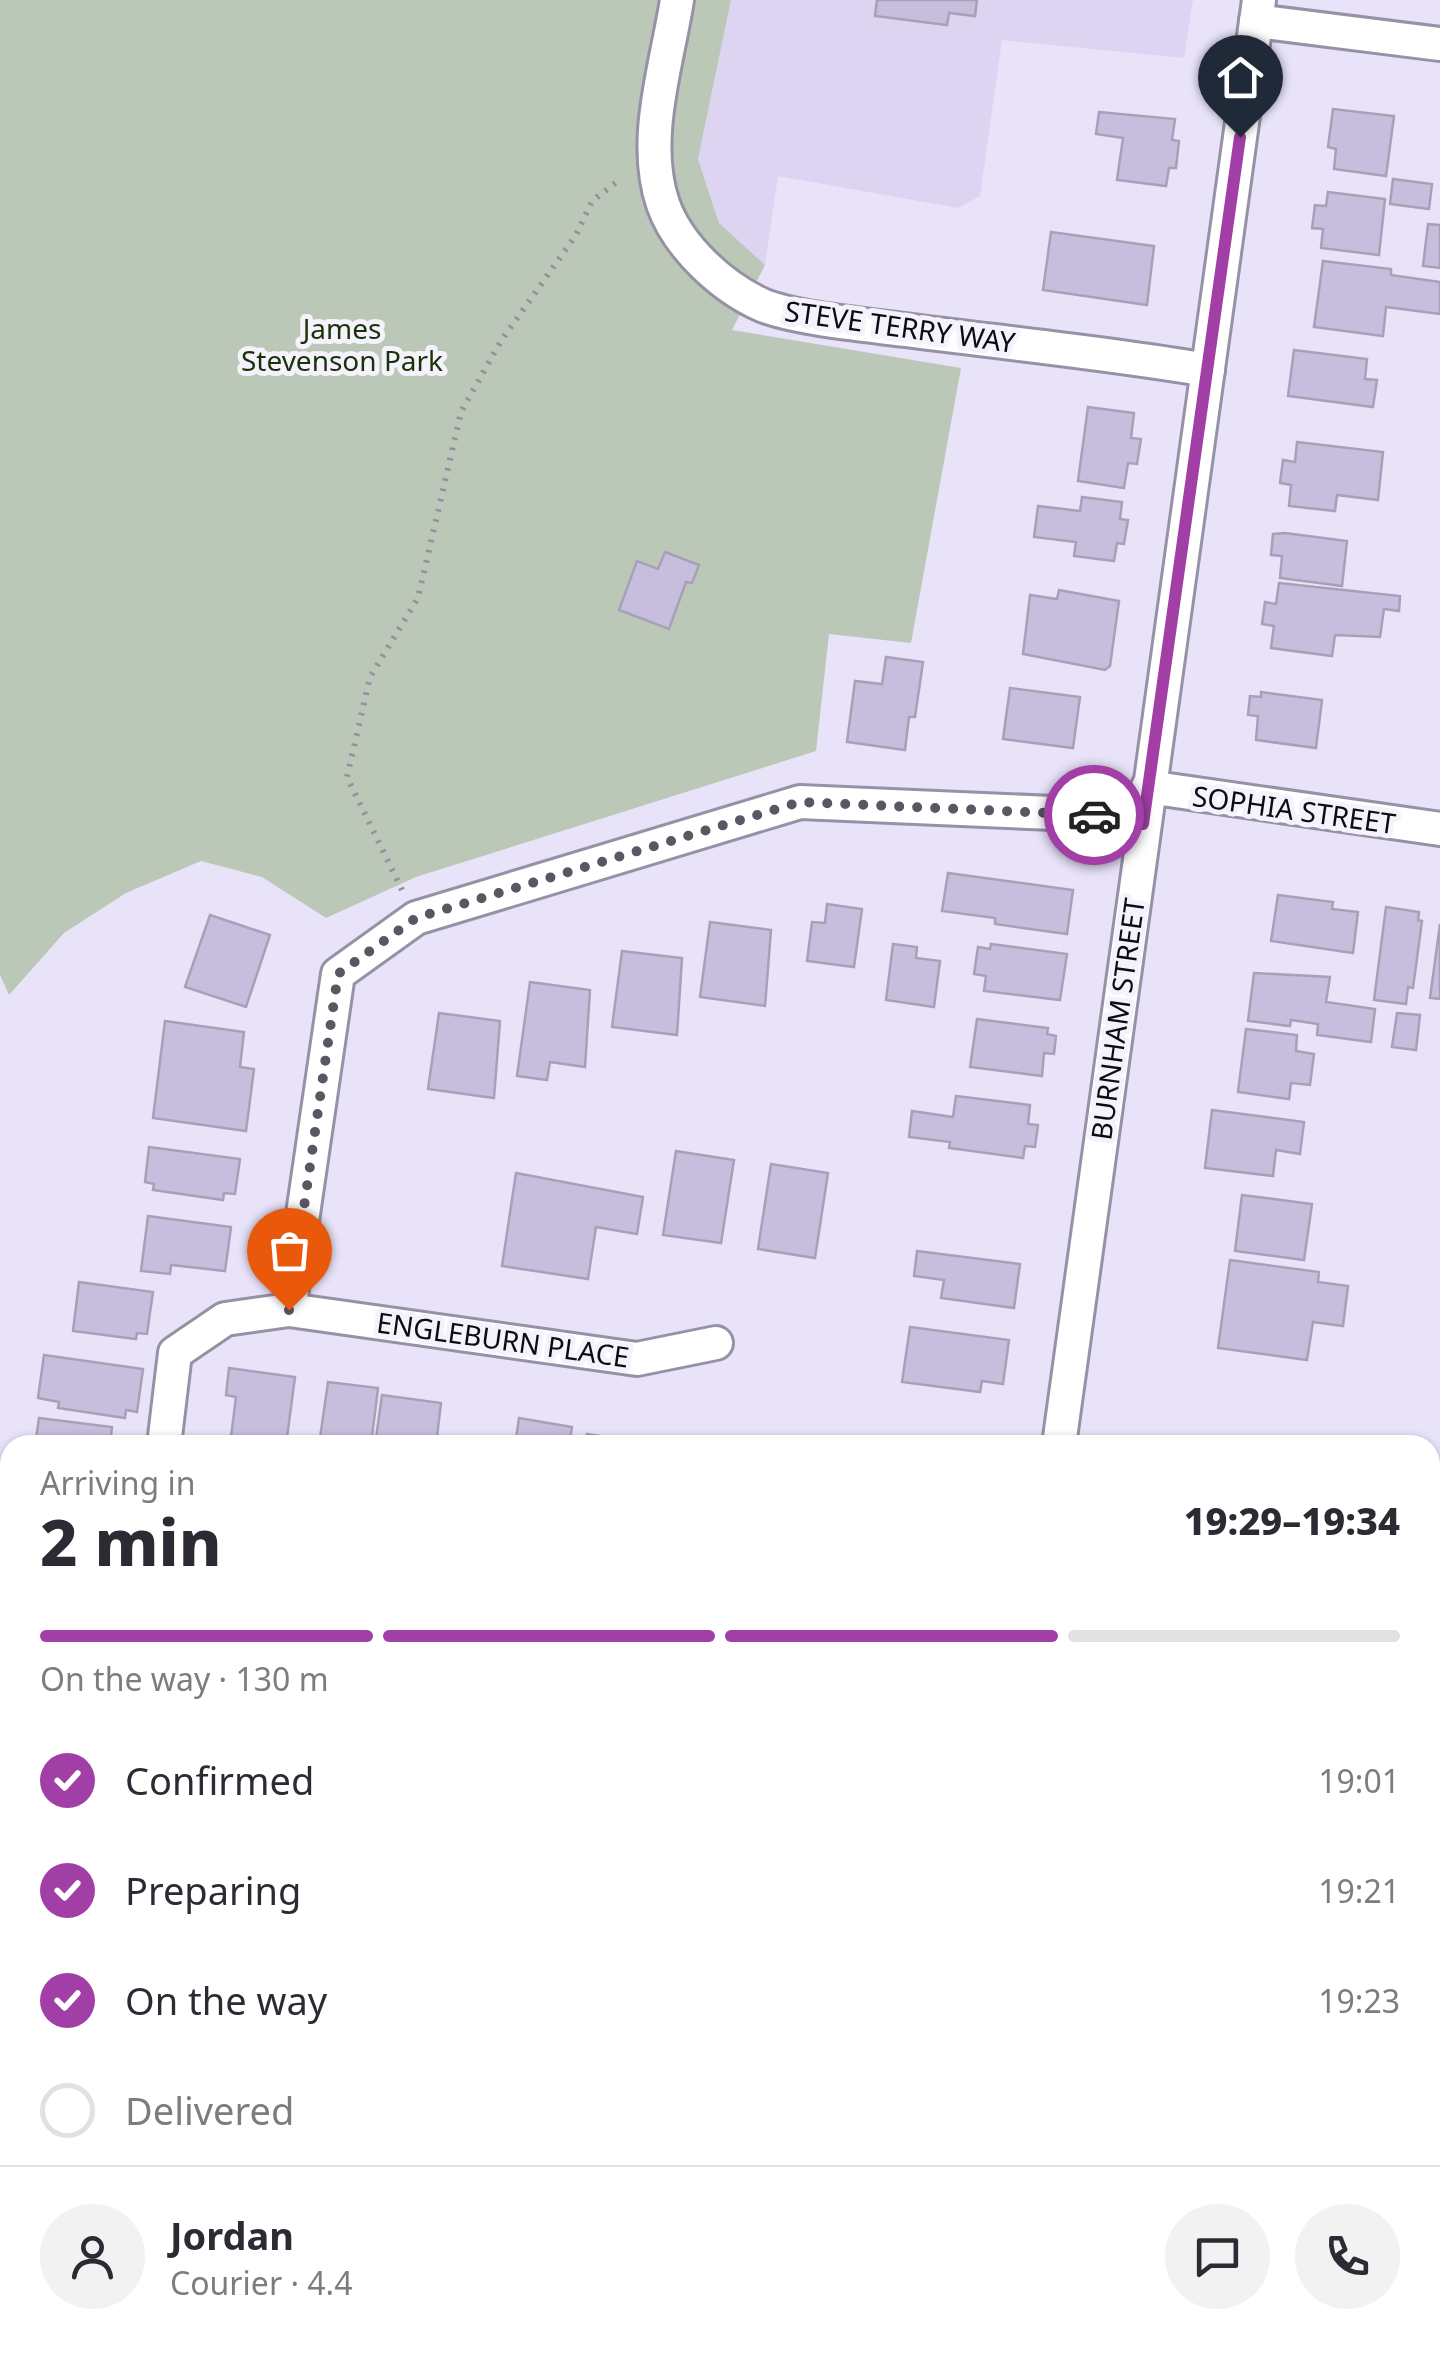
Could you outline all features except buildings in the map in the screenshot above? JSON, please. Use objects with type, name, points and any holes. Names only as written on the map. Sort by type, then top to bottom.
[{"type":"street","name":"STEVE TERRY WAY","points":[[677,0],[656,126],[655,164],[664,206],[686,243],[724,284],[766,306],[1208,370]]},
{"type":"street","points":[[1258,10],[1440,44]]},
{"type":"street","name":"BURNHAM STREET","points":[[1061,1435],[1258,10]]},
{"type":"street","name":"SOPHIA STREET","points":[[1148,787],[1440,829]]},
{"type":"street","points":[[289,1310],[338,974],[416,918],[800,802],[1099,815],[1143,824]]},
{"type":"street","name":"ENGLEBURN PLACE","points":[[165,1435],[176,1352],[225,1319],[289,1310],[637,1359],[716,1343]]},
{"type":"path","points":[[416,918],[346,777],[370,677],[418,598],[462,412],[469,398],[501,341],[576,235],[592,201],[618,181],[655,164]]},
{"type":"shaded area","points":[[731,0],[1193,0],[1184,58],[1002,40],[980,196],[958,208],[778,176],[765,265],[719,223],[698,159]]},
{"type":"green space","name":"James Stevenson Park","points":[[0,0],[731,0],[698,159],[719,223],[765,265],[732,330],[961,368],[911,643],[829,634],[816,751],[416,877],[326,918],[262,877],[201,861],[126,893],[64,933],[9,995],[0,975]]},
{"type":"way so far","points":[[289,1310],[338,974],[416,918],[800,802],[1094,815]]},
{"type":"route","points":[[1094,815],[1143,824],[1240,137]]}]
